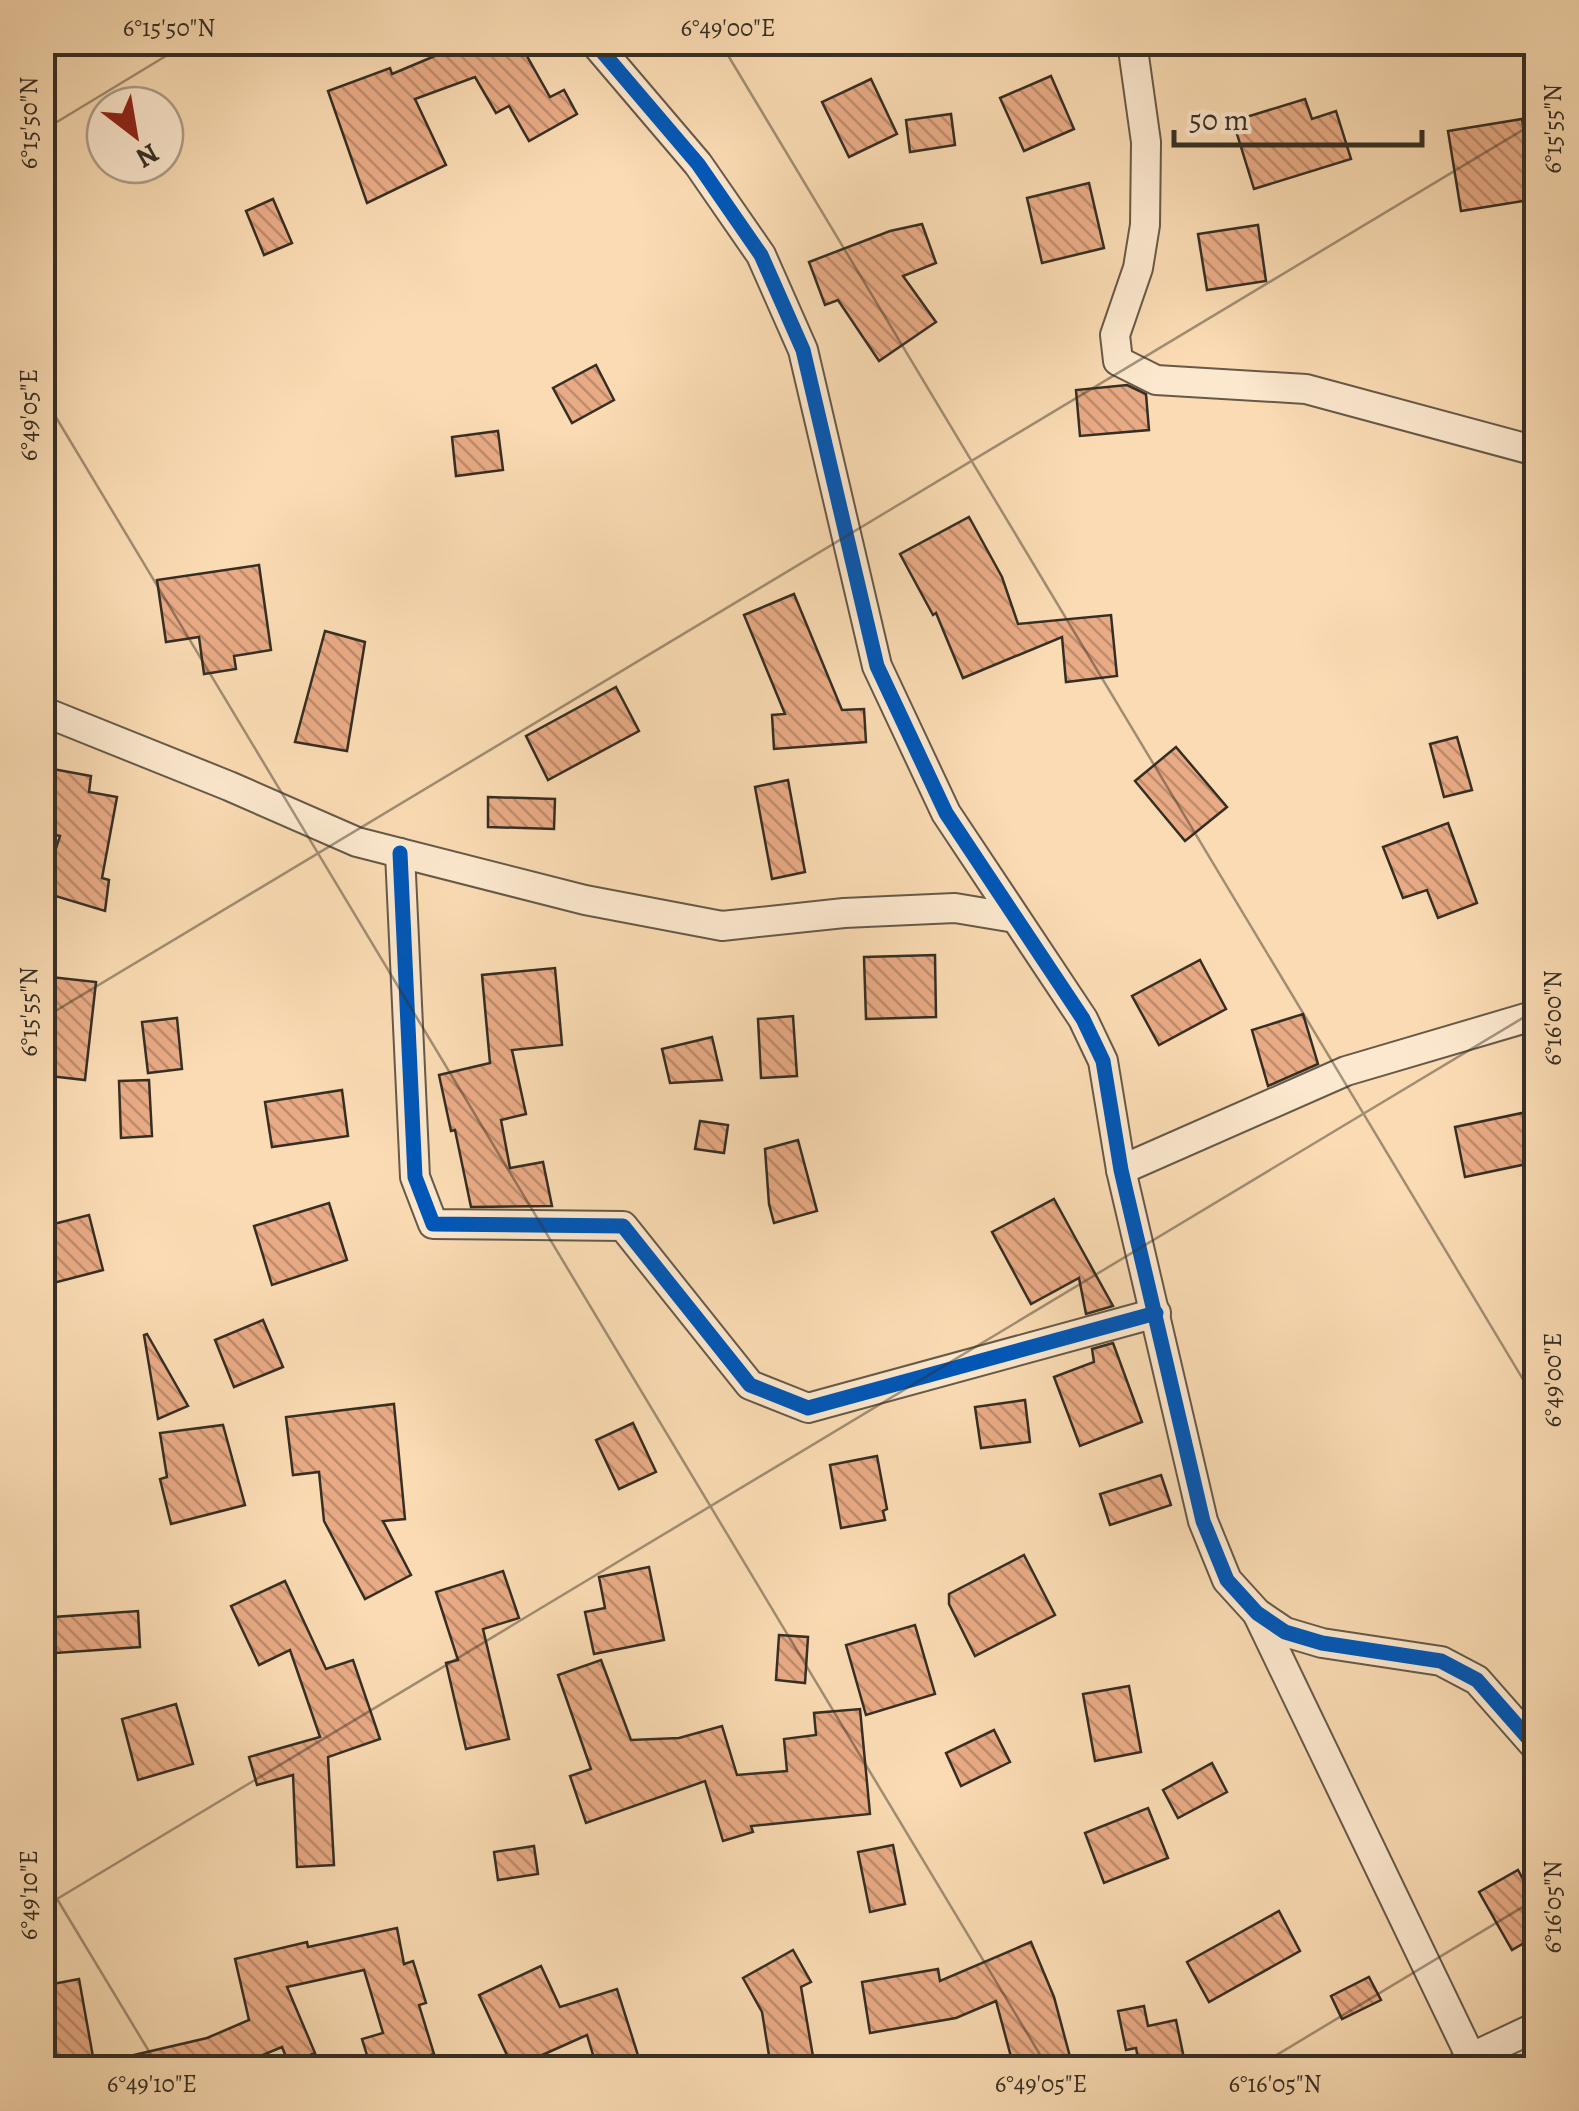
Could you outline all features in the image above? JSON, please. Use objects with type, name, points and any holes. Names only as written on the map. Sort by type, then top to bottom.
[{"type":"street","points":[[594,42],[698,164],[761,254],[803,350],[876,666],[946,813],[1083,1019],[1103,1060],[1121,1170],[1203,1521],[1227,1580],[1258,1614],[1286,1632],[1322,1644],[1441,1661],[1478,1680],[1536,1748]]},
{"type":"street","points":[[1132,42],[1146,142],[1146,225],[1138,268],[1114,334],[1118,361],[1156,380],[1306,390],[1536,452]]},
{"type":"street","points":[[42,711],[356,842],[585,900],[722,926],[844,913],[955,908],[1015,918]]},
{"type":"street","points":[[400,853],[415,1177],[433,1224],[623,1226],[750,1385],[808,1408],[1156,1313]]},
{"type":"street","points":[[1121,1170],[1346,1071],[1536,1015]]},
{"type":"street","points":[[1258,1614],[1468,2065],[1536,2027]]},
{"type":"building","points":[[468,42],[519,42],[550,97],[564,90],[577,114],[529,141],[509,106],[496,113],[475,77],[415,99],[446,165],[367,203],[328,91],[390,68],[392,74]]},
{"type":"building","points":[[1051,76],[1074,129],[1024,151],[1000,98]]},
{"type":"building","points":[[871,79],[897,134],[849,157],[822,102]]},
{"type":"building","points":[[1305,99],[1312,119],[1336,111],[1351,159],[1254,189],[1233,121]]},
{"type":"building","points":[[951,114],[955,145],[910,152],[906,120]]},
{"type":"building","points":[[1522,119],[1535,199],[1461,211],[1448,131]]},
{"type":"building","points":[[1089,183],[1104,248],[1042,263],[1027,198]]},
{"type":"building","points":[[273,199],[292,243],[264,255],[246,211]]},
{"type":"building","points":[[922,224],[936,263],[903,276],[936,322],[879,361],[838,300],[825,305],[809,262],[890,231]]},
{"type":"building","points":[[1258,225],[1266,281],[1207,290],[1198,234]]},
{"type":"building","points":[[596,365],[614,400],[572,423],[553,388]]},
{"type":"building","points":[[1127,385],[1146,394],[1149,430],[1080,436],[1076,390]]},
{"type":"building","points":[[498,431],[503,470],[456,476],[452,437]]},
{"type":"building","points":[[969,517],[1002,577],[1018,624],[1111,615],[1117,676],[1066,682],[1062,637],[963,678],[936,613],[933,615],[900,554]]},
{"type":"building","points":[[259,565],[271,650],[234,656],[236,669],[204,674],[199,637],[166,642],[157,580]]},
{"type":"building","points":[[794,594],[842,710],[864,709],[866,742],[774,749],[772,715],[785,714],[744,615]]},
{"type":"building","points":[[325,631],[365,642],[347,751],[295,742]]},
{"type":"building","points":[[616,687],[639,731],[548,780],[526,736]]},
{"type":"building","points":[[1457,737],[1472,790],[1444,797],[1430,744]]},
{"type":"building","points":[[1176,747],[1227,807],[1185,841],[1135,781]]},
{"type":"building","points":[[42,767],[91,776],[89,792],[117,797],[102,878],[109,880],[105,911],[42,892],[60,836],[42,832]]},
{"type":"building","points":[[788,780],[805,872],[772,879],[755,787]]},
{"type":"building","points":[[488,797],[555,799],[554,829],[488,827]]},
{"type":"building","points":[[1448,823],[1477,903],[1438,918],[1427,890],[1403,898],[1383,847]]},
{"type":"building","points":[[935,955],[936,1017],[866,1019],[864,957]]},
{"type":"building","points":[[1200,960],[1226,1009],[1159,1045],[1132,996]]},
{"type":"building","points":[[555,968],[562,1045],[512,1050],[526,1114],[501,1120],[510,1168],[543,1162],[552,1206],[471,1207],[439,1075],[490,1063],[482,975]]},
{"type":"building","points":[[42,976],[96,982],[85,1080],[49,1076],[50,1063],[42,1062]]},
{"type":"building","points":[[1303,1014],[1318,1064],[1268,1086],[1252,1030]]},
{"type":"building","points":[[793,1016],[797,1076],[761,1078],[758,1019]]},
{"type":"building","points":[[177,1018],[182,1069],[148,1073],[142,1022]]},
{"type":"building","points":[[712,1037],[722,1080],[670,1083],[662,1049]]},
{"type":"building","points":[[149,1080],[152,1136],[121,1138],[119,1081]]},
{"type":"building","points":[[342,1090],[348,1136],[272,1147],[265,1102]]},
{"type":"building","points":[[1536,1110],[1536,1162],[1465,1177],[1455,1127]]},
{"type":"building","points":[[700,1121],[728,1125],[724,1153],[695,1149]]},
{"type":"building","points":[[798,1140],[817,1211],[774,1223],[765,1149]]},
{"type":"building","points":[[1054,1199],[1113,1306],[1086,1314],[1079,1278],[1031,1304],[992,1232]]},
{"type":"building","points":[[329,1203],[347,1260],[272,1285],[254,1226]]},
{"type":"building","points":[[89,1215],[103,1270],[42,1286],[42,1227]]},
{"type":"building","points":[[263,1320],[283,1367],[234,1387],[215,1340]]},
{"type":"building","points":[[147,1334],[188,1406],[158,1419],[144,1335]]},
{"type":"building","points":[[1113,1343],[1142,1422],[1080,1446],[1054,1377],[1094,1362],[1092,1349]]},
{"type":"building","points":[[1025,1400],[1030,1442],[981,1448],[975,1407]]},
{"type":"building","points":[[394,1404],[405,1519],[383,1521],[411,1575],[365,1599],[324,1521],[319,1472],[293,1475],[286,1417]]},
{"type":"building","points":[[633,1423],[656,1472],[619,1489],[596,1440]]},
{"type":"building","points":[[223,1425],[245,1505],[171,1524],[160,1479],[167,1477],[160,1433]]},
{"type":"building","points":[[877,1456],[887,1509],[883,1511],[885,1520],[841,1528],[830,1465]]},
{"type":"building","points":[[1161,1475],[1171,1505],[1110,1525],[1100,1494]]},
{"type":"building","points":[[1024,1555],[1055,1615],[975,1656],[949,1604],[949,1594]]},
{"type":"building","points":[[649,1567],[664,1640],[594,1654],[585,1612],[605,1608],[599,1577]]},
{"type":"building","points":[[503,1571],[519,1618],[483,1629],[509,1739],[466,1749],[446,1663],[458,1660],[436,1592]]},
{"type":"building","points":[[285,1581],[326,1669],[353,1660],[380,1739],[328,1757],[334,1865],[297,1867],[293,1775],[257,1785],[249,1757],[320,1737],[290,1650],[259,1665],[231,1606]]},
{"type":"building","points":[[138,1611],[140,1647],[56,1653],[54,1617]]},
{"type":"building","points":[[915,1625],[935,1694],[866,1715],[846,1645]]},
{"type":"building","points":[[779,1635],[808,1637],[805,1683],[776,1680]]},
{"type":"building","points":[[601,1660],[631,1740],[679,1738],[722,1726],[737,1775],[787,1771],[784,1739],[816,1735],[814,1713],[860,1709],[870,1814],[751,1826],[753,1832],[723,1841],[705,1781],[586,1823],[570,1776],[591,1769],[558,1675]]},
{"type":"building","points":[[1129,1686],[1141,1752],[1095,1761],[1083,1694]]},
{"type":"building","points":[[176,1704],[193,1764],[138,1780],[122,1719]]},
{"type":"building","points":[[994,1730],[1010,1762],[961,1786],[946,1753]]},
{"type":"building","points":[[1212,1763],[1227,1792],[1178,1818],[1163,1790]]},
{"type":"building","points":[[1148,1808],[1168,1858],[1104,1883],[1085,1833]]},
{"type":"building","points":[[893,1845],[905,1904],[870,1912],[858,1852]]},
{"type":"building","points":[[534,1846],[538,1874],[498,1880],[494,1852]]},
{"type":"building","points":[[1518,1870],[1536,1903],[1536,1936],[1512,1950],[1479,1892]]},
{"type":"building","points":[[1279,1911],[1300,1951],[1209,2002],[1187,1962]]},
{"type":"building","points":[[397,1928],[404,1964],[413,1961],[426,2003],[419,2005],[434,2054],[387,2068],[371,2068],[362,2039],[383,2033],[364,1970],[287,1987],[315,2053],[289,2064],[282,2047],[231,2068],[122,2068],[121,2058],[207,2038],[249,2020],[235,1959],[307,1942],[308,1947]]},
{"type":"building","points":[[1031,1942],[1054,1997],[1073,2068],[1014,2068],[996,2001],[956,2018],[870,2033],[862,1982],[938,1969],[940,1981]]},
{"type":"building","points":[[793,1950],[811,1982],[801,1987],[815,2068],[771,2068],[762,2012],[743,1978]]},
{"type":"building","points":[[541,1966],[560,2007],[617,1989],[642,2068],[597,2068],[587,2035],[513,2068],[479,1995]]},
{"type":"building","points":[[1369,1977],[1381,2000],[1342,2019],[1331,1996]]},
{"type":"building","points":[[79,1979],[95,2068],[42,2068],[42,1986]]},
{"type":"building","points":[[1144,2006],[1148,2026],[1176,2020],[1186,2068],[1140,2068],[1136,2048],[1126,2050],[1118,2011]]},
{"type":"cycle path","points":[[594,42],[698,164],[761,255],[803,350],[877,666],[946,813],[1083,1019],[1103,1061],[1121,1170],[1203,1521],[1227,1580],[1257,1613],[1285,1632],[1322,1643],[1441,1661],[1477,1680],[1536,1747]]},
{"type":"cycle path","points":[[400,853],[415,1177],[433,1224],[623,1226],[750,1385],[808,1408],[1156,1313]]}]
